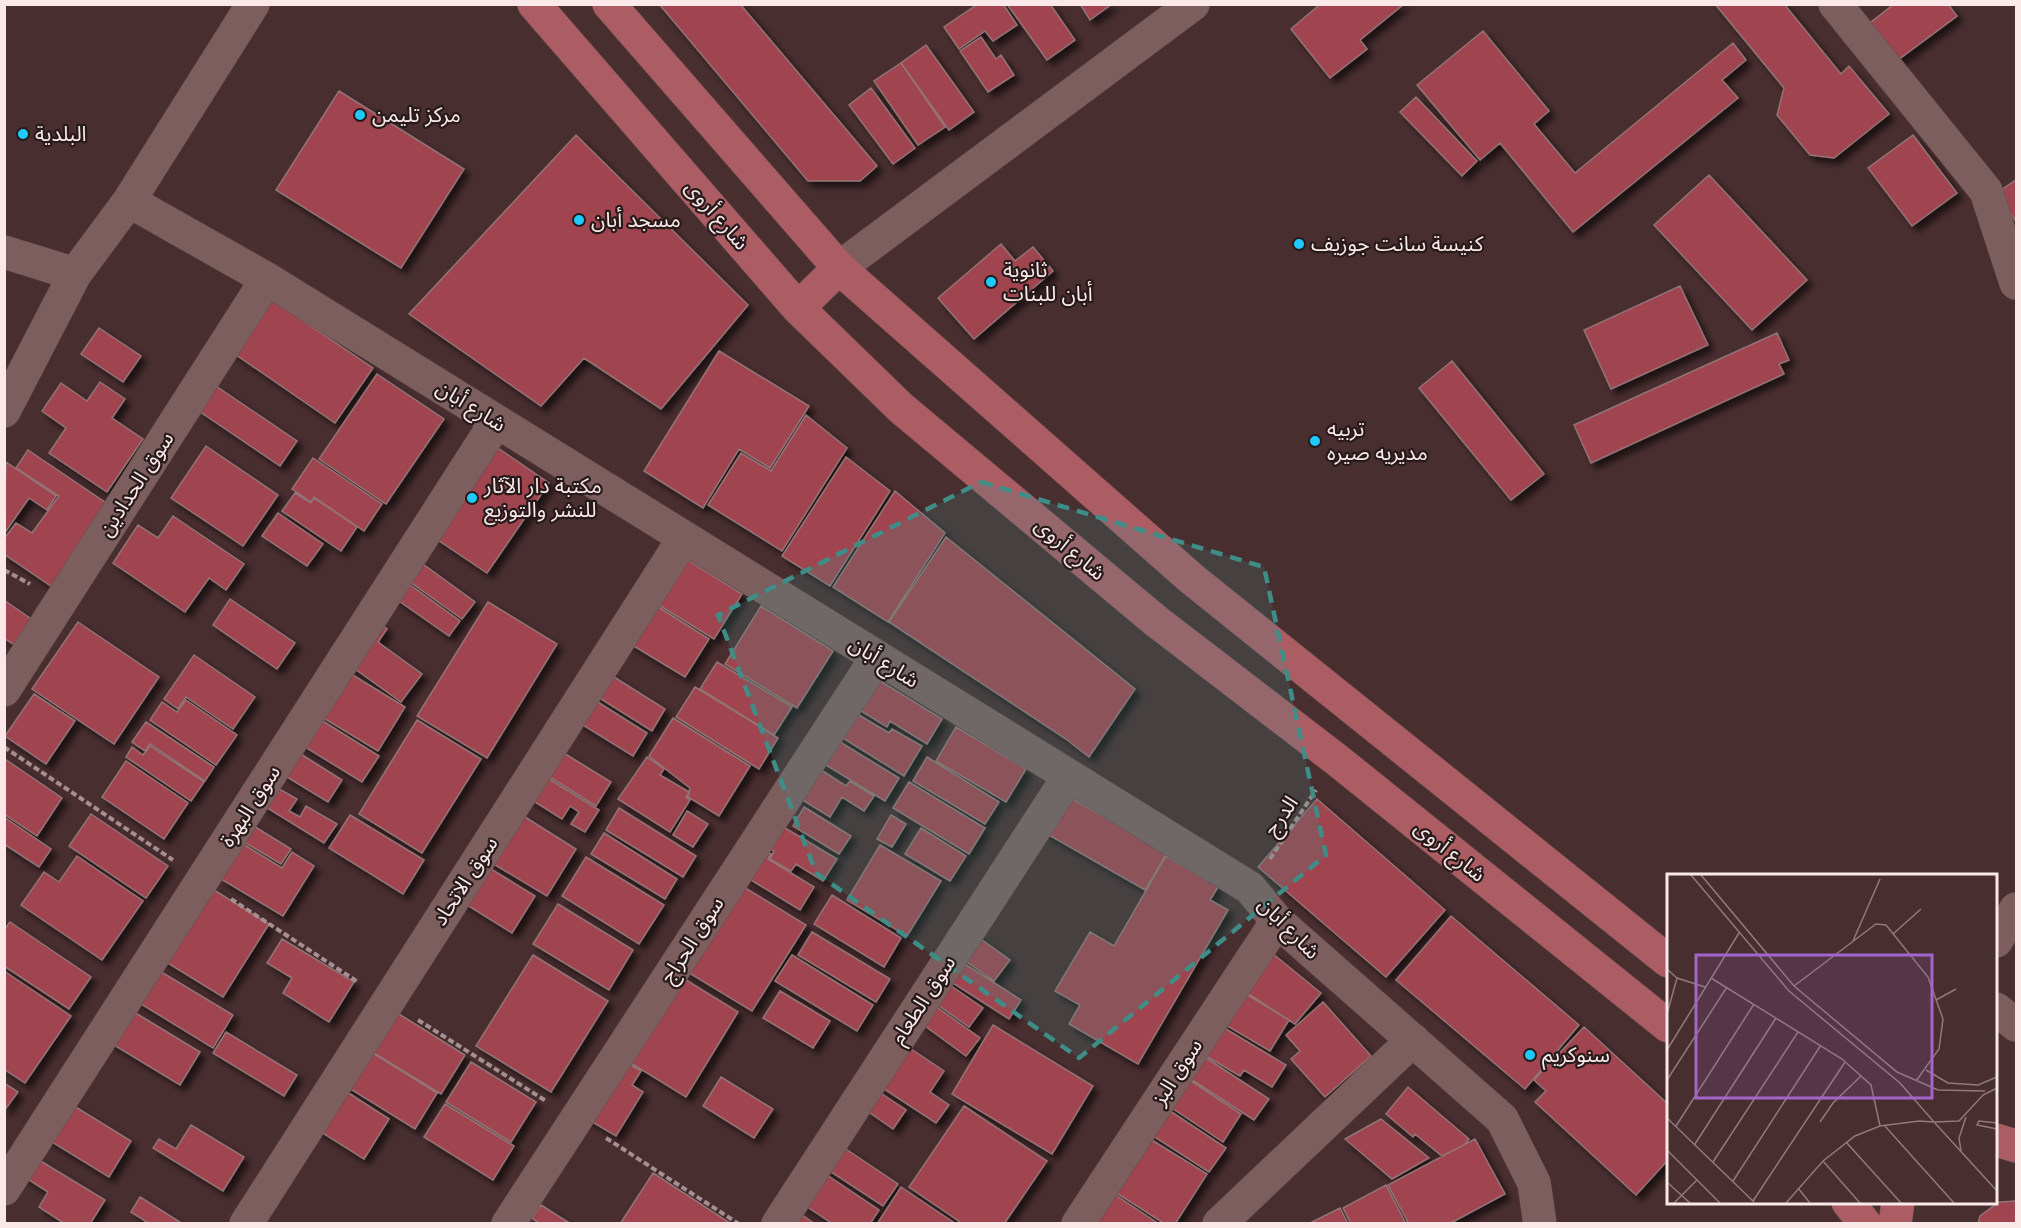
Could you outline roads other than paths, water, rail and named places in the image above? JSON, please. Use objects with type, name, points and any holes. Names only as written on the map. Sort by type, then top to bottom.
[{"type":"main road","name":"شارع أروى","points":[[534,4],[798,308],[901,408],[1147,614],[1337,760],[1667,1025]]},
{"type":"main road","points":[[609,4],[839,268],[1192,579],[1667,960]]},
{"type":"main road","points":[[798,308],[839,268]]},
{"type":"main road","points":[[1997,1141],[2016,1146]]},
{"type":"main road","points":[[1849,1204],[1865,1224]]},
{"type":"main road","points":[[1895,1224],[1898,1204]]},
{"type":"street","points":[[4,411],[75,274],[129,201],[253,4]]},
{"type":"street","points":[[839,268],[1193,4]]},
{"type":"street","points":[[1835,4],[1986,191],[2016,284]]},
{"type":"street","name":"شارع أبان","points":[[129,201],[267,279],[1250,888],[1276,921],[1502,1119],[1534,1183],[1540,1224]]},
{"type":"street","points":[[4,252],[75,274]]},
{"type":"street","name":"سوق الحدادين","points":[[4,690],[267,279]]},
{"type":"street","name":"سوق البهرة","points":[[4,1189],[496,422]]},
{"type":"street","name":"سوق الاتحاد","points":[[246,1224],[684,538]]},
{"type":"street","name":"سوق الحراج","points":[[508,1224],[877,657]]},
{"type":"street","name":"سوق الطعام","points":[[778,1224],[1069,776]]},
{"type":"street","points":[[1997,938],[2016,909]]},
{"type":"street","name":"سوق البز","points":[[1078,1224],[1276,921]]},
{"type":"street","points":[[1997,1011],[2016,1025]]},
{"type":"street","points":[[1219,1224],[1413,1040]]},
{"type":"place","name":"مركز تليمن","points":[[360,115]]},
{"type":"place","name":"البلدية","points":[[23,134]]},
{"type":"place","name":"مسجد أبان","points":[[579,220]]},
{"type":"place","name":"كنيسة سانت جوزيف","points":[[1299,244]]},
{"type":"place","name":"ثانوية أبان للبنات","points":[[991,282]]},
{"type":"place","name":"تربيه مديريه صيره","points":[[1315,441]]},
{"type":"place","name":"مكتبة دار الآثار للنشر والتوزيع","points":[[472,498]]},
{"type":"place","name":"سنوكريم","points":[[1530,1055]]}]
